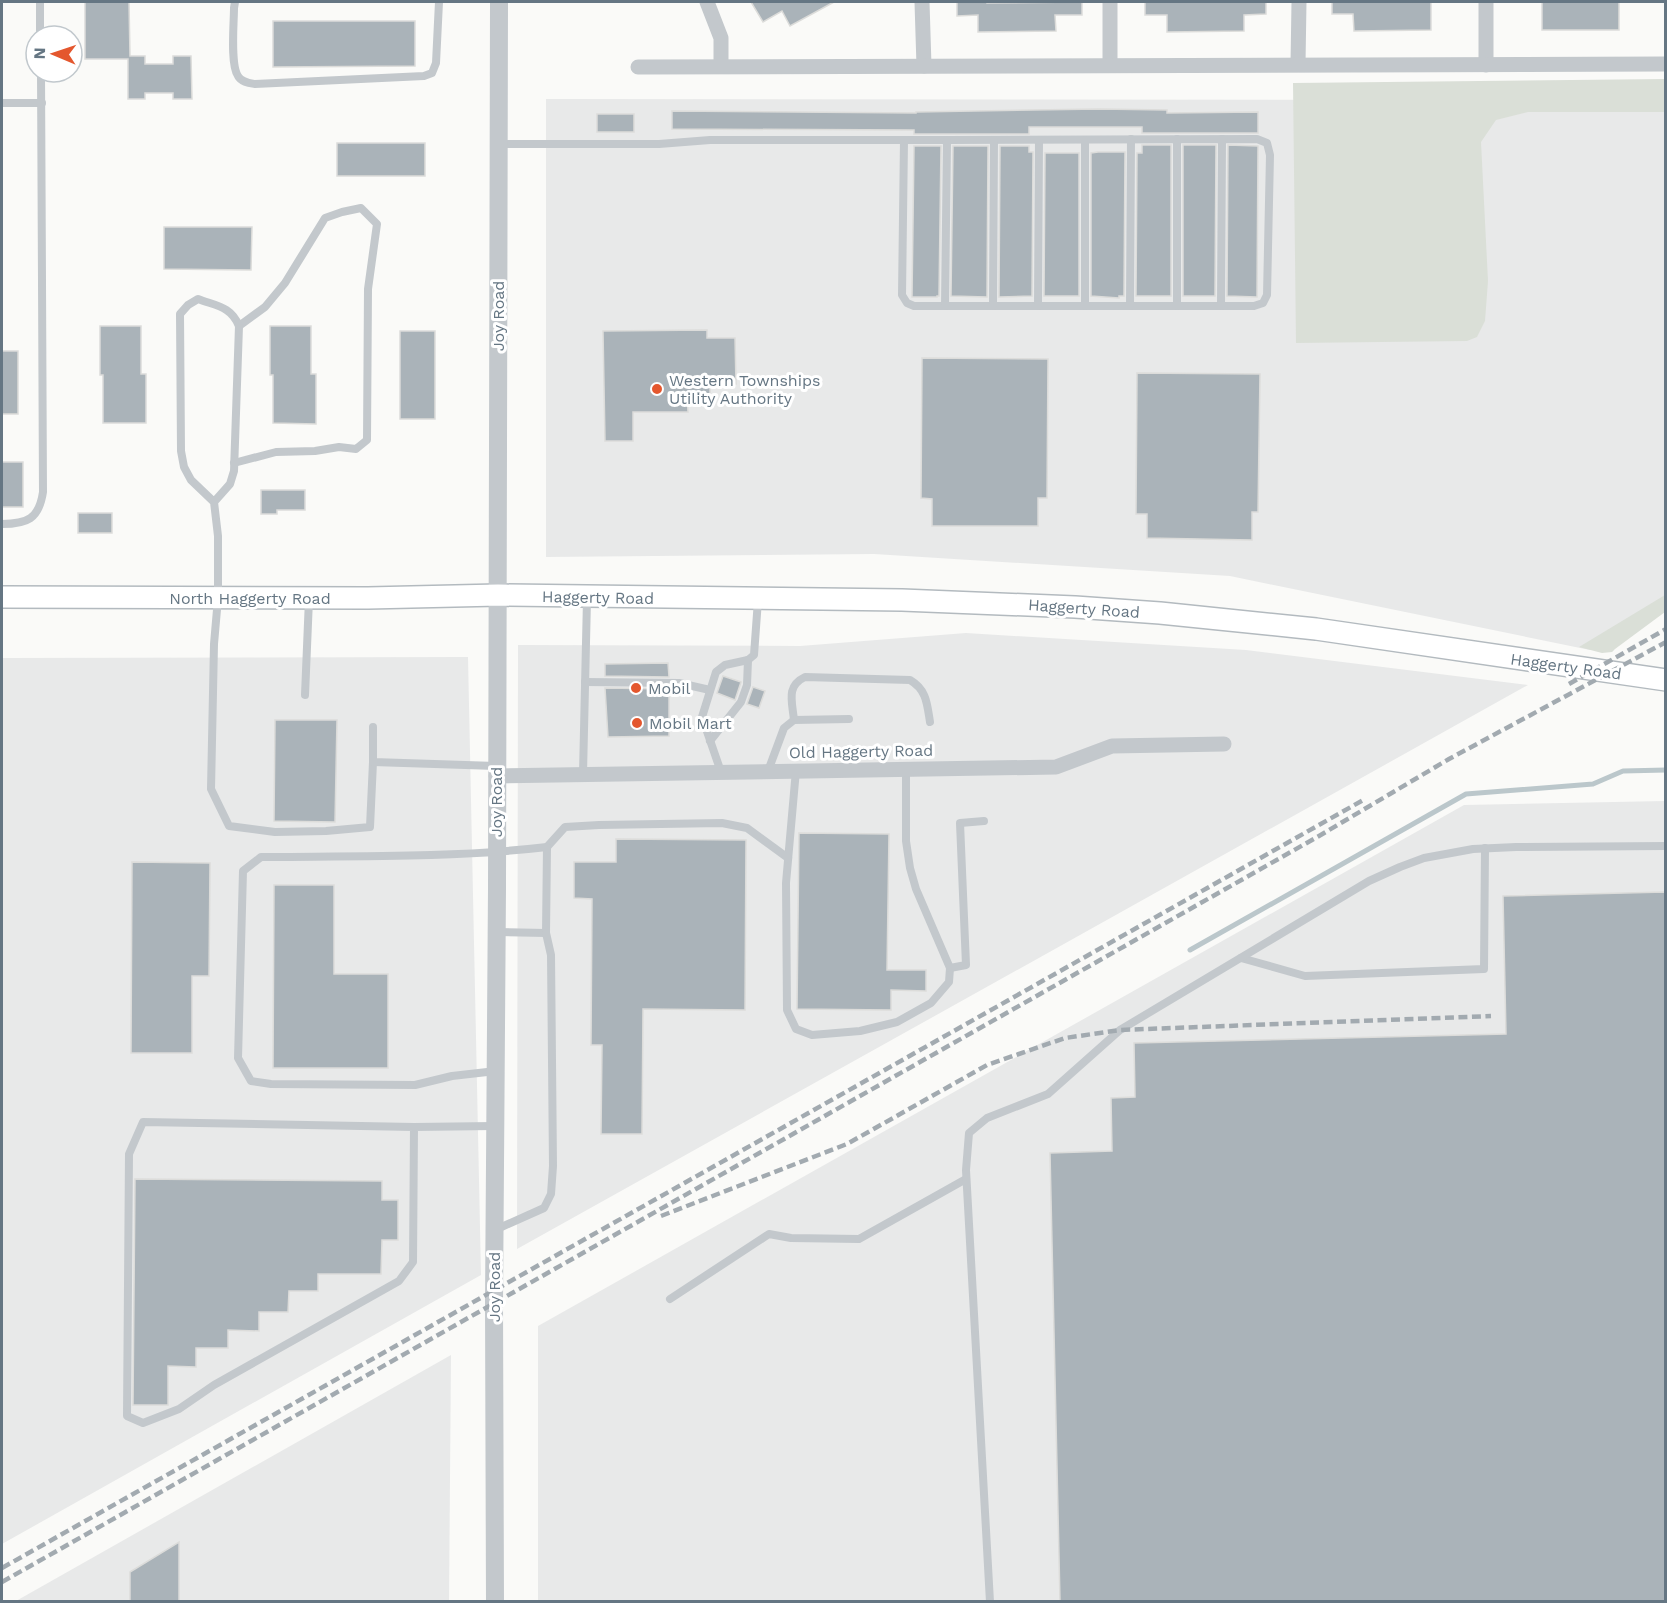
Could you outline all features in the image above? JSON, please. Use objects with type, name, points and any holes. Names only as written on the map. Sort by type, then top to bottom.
[{"type":"main road","name":"Haggerty Road","points":[[498,595],[962,602],[1160,613],[1316,629],[1665,680]]},
{"type":"main road","name":"North Haggerty Road","points":[[2,597],[368,598],[498,595]]},
{"type":"street","name":"Joy Road","points":[[495,1602],[494,1230],[499,2]]},
{"type":"street","points":[[707,2],[721,38],[722,66]]},
{"type":"street","points":[[922,2],[924,66]]},
{"type":"street","points":[[1110,2],[1110,65]]},
{"type":"street","points":[[1298,64],[1299,2]]},
{"type":"street","points":[[1486,2],[1486,65]]},
{"type":"street","points":[[638,67],[1665,64]]},
{"type":"street","name":"Old Haggerty Road","points":[[496,771],[583,774],[1056,767],[1112,746],[1224,744]]},
{"type":"lane","points":[[40,2],[40,24]]},
{"type":"lane","points":[[235,2],[233,64],[238,77],[245,82],[255,84],[424,76],[432,73],[436,63],[439,2]]},
{"type":"lane","points":[[2,524],[26,521],[35,515],[41,506],[43,492],[41,84]]},
{"type":"lane","points":[[2,103],[42,103]]},
{"type":"lane","points":[[1177,139],[1177,306]]},
{"type":"lane","points":[[1221,306],[1222,139]]},
{"type":"lane","points":[[499,144],[659,144],[710,140],[1257,139],[1267,143],[1270,155],[1267,295],[1263,303],[1254,306],[914,306],[907,303],[902,295],[904,140]]},
{"type":"lane","points":[[945,306],[947,140]]},
{"type":"lane","points":[[993,306],[994,140]]},
{"type":"lane","points":[[1038,306],[1039,140]]},
{"type":"lane","points":[[1085,140],[1085,306]]},
{"type":"lane","points":[[1130,306],[1131,140]]},
{"type":"lane","points":[[234,463],[276,452],[339,447],[356,449],[367,440],[368,289],[377,224],[361,208],[325,218],[285,283],[264,307],[238,326]]},
{"type":"lane","points":[[214,502],[230,484],[234,463],[238,326],[235,317],[228,310],[198,300],[188,305],[180,314],[182,451],[184,467],[191,480],[214,502],[218,536],[218,598],[214,644],[212,789],[229,826],[275,832],[370,827],[373,727]]},
{"type":"lane","points":[[583,774],[587,597]]},
{"type":"lane","points":[[305,695],[309,598]]},
{"type":"lane","points":[[721,772],[702,717],[716,672],[725,665],[748,660],[754,655],[759,599]]},
{"type":"lane","points":[[710,741],[741,702],[747,685],[748,660]]},
{"type":"lane","points":[[794,720],[792,692],[797,681],[805,676],[909,680],[918,685],[924,694],[930,722]]},
{"type":"lane","points":[[585,682],[679,683],[710,690]]},
{"type":"lane","points":[[768,771],[784,728],[794,720],[849,719]]},
{"type":"lane","points":[[373,762],[496,771]]},
{"type":"lane","points":[[795,770],[786,883],[787,1010],[796,1029],[812,1035],[860,1031],[897,1022],[931,1003],[949,982],[950,968],[916,889],[910,868],[906,841],[906,769]]},
{"type":"lane","points":[[950,968],[966,965],[960,823],[984,821]]},
{"type":"lane","points":[[496,1071],[452,1076],[415,1085],[271,1084],[251,1081],[238,1058],[243,871],[261,857],[497,853],[547,847],[565,827],[599,825],[722,823],[747,828],[788,858]]},
{"type":"lane","points":[[990,1602],[966,1179],[969,1133],[987,1118],[1048,1094],[1120,1030],[1369,881],[1400,867],[1450,852],[1485,848],[1665,846]]},
{"type":"lane","points":[[494,1230],[544,1208],[551,1194],[553,1118],[551,955],[546,933],[547,847]]},
{"type":"lane","points":[[1240,958],[1305,976],[1485,969],[1485,848]]},
{"type":"lane","points":[[496,932],[546,933]]},
{"type":"lane","points":[[414,1127],[412,1262],[399,1281],[214,1385],[179,1409],[142,1423],[127,1416],[129,1154],[143,1122],[414,1127],[495,1126]]},
{"type":"lane","points":[[670,1299],[769,1234],[791,1238],[859,1239],[966,1179]]},
{"type":"shaded area","points":[[1665,79],[1665,112],[1528,112],[1496,120],[1481,142],[1488,281],[1485,321],[1477,337],[1467,341],[1296,343],[1293,83]]},
{"type":"shaded area","points":[[546,99],[1665,100],[1665,605],[1590,650],[1230,576],[874,554],[546,557]]},
{"type":"shaded area","points":[[1665,595],[1665,612],[1612,652],[1602,653],[1579,647]]},
{"type":"shaded area","points":[[966,633],[1246,650],[1528,685],[517,1249],[518,645],[800,646]]},
{"type":"shaded area","points":[[468,657],[481,1275],[2,1544],[2,658]]},
{"type":"shaded area","points":[[1665,801],[1665,1601],[538,1602],[538,1326],[1464,805]]},
{"type":"shaded area","points":[[451,1355],[449,1601],[16,1601]]},
{"type":"building","points":[[85,2],[129,2],[130,56],[145,56],[145,64],[173,64],[173,56],[191,56],[192,99],[173,99],[173,93],[145,93],[145,99],[128,99],[128,59],[85,59]]},
{"type":"building","points":[[751,2],[834,2],[790,26],[782,11],[763,22]]},
{"type":"building","points":[[957,2],[1082,2],[1082,15],[1055,15],[1056,31],[978,32],[978,15],[957,16]]},
{"type":"building","points":[[1145,2],[1266,2],[1266,14],[1244,15],[1244,31],[1167,32],[1167,15],[1145,15]]},
{"type":"building","points":[[1332,2],[1431,2],[1431,30],[1354,31],[1353,14],[1332,14]]},
{"type":"building","points":[[1542,2],[1619,2],[1619,30],[1542,30]]},
{"type":"building","points":[[273,21],[415,21],[415,66],[273,67]]},
{"type":"building","points":[[1099,109],[1167,110],[1167,113],[1258,112],[1258,133],[1142,133],[1142,127],[1029,127],[1029,134],[914,134],[914,130],[672,129],[672,111],[916,113]]},
{"type":"building","points":[[597,114],[634,114],[634,132],[597,132]]},
{"type":"building","points":[[337,143],[425,143],[425,176],[337,176]]},
{"type":"building","points":[[1142,145],[1171,145],[1171,296],[1136,296],[1137,153],[1142,153]]},
{"type":"building","points":[[1183,145],[1216,145],[1215,296],[1183,296]]},
{"type":"building","points":[[1228,145],[1258,146],[1257,297],[1227,296]]},
{"type":"building","points":[[914,146],[941,146],[939,296],[937,297],[912,297]]},
{"type":"building","points":[[953,146],[988,146],[987,297],[951,296]]},
{"type":"building","points":[[1000,146],[1029,146],[1029,152],[1033,152],[1032,296],[999,297]]},
{"type":"building","points":[[1125,152],[1124,296],[1119,296],[1119,298],[1091,296],[1091,153]]},
{"type":"building","points":[[1045,153],[1079,153],[1079,296],[1044,296]]},
{"type":"building","points":[[164,227],[252,227],[251,270],[164,269]]},
{"type":"building","points":[[100,326],[141,326],[141,374],[146,374],[146,423],[103,423]]},
{"type":"building","points":[[270,326],[311,326],[311,374],[316,374],[316,424],[273,423]]},
{"type":"building","name":"Western Townships Utility Authority","points":[[707,330],[707,338],[735,338],[736,384],[710,385],[710,394],[687,394],[688,412],[633,412],[633,441],[605,441],[603,331]]},
{"type":"building","points":[[400,331],[435,331],[435,419],[400,419]]},
{"type":"building","points":[[2,351],[18,351],[18,414],[2,414]]},
{"type":"building","points":[[922,358],[1048,359],[1047,498],[1038,498],[1038,526],[932,526],[932,499],[921,498]]},
{"type":"building","points":[[1137,373],[1260,374],[1258,512],[1252,512],[1252,540],[1147,538],[1147,514],[1136,514]]},
{"type":"building","points":[[2,462],[23,462],[23,507],[2,507]]},
{"type":"building","points":[[261,490],[305,490],[305,510],[277,510],[277,514],[261,514]]},
{"type":"building","points":[[78,513],[112,513],[112,533],[78,533]]},
{"type":"building","points":[[668,663],[669,677],[605,676],[605,664]]},
{"type":"building","points":[[723,676],[741,682],[735,700],[717,693]]},
{"type":"building","points":[[753,687],[765,691],[759,708],[747,704]]},
{"type":"building","points":[[605,688],[669,689],[669,736],[608,737]]},
{"type":"building","points":[[275,720],[337,720],[335,822],[274,821]]},
{"type":"building","points":[[799,833],[889,834],[887,970],[926,970],[926,991],[891,990],[891,1010],[797,1009]]},
{"type":"building","points":[[616,839],[746,840],[745,1010],[643,1009],[642,1134],[601,1134],[602,1045],[591,1045],[592,899],[574,898],[574,862],[616,862]]},
{"type":"building","points":[[132,862],[210,863],[209,976],[192,976],[192,1053],[131,1053]]},
{"type":"building","points":[[274,885],[334,885],[334,974],[388,974],[388,1068],[273,1068]]},
{"type":"building","points":[[1665,892],[1665,1602],[1060,1601],[1050,1153],[1112,1151],[1111,1098],[1135,1097],[1134,1043],[1506,1034],[1503,896]]},
{"type":"building","points":[[135,1179],[382,1181],[382,1200],[398,1200],[398,1240],[382,1240],[381,1274],[318,1274],[318,1291],[289,1291],[288,1312],[259,1312],[259,1331],[228,1330],[228,1348],[196,1348],[196,1367],[168,1366],[168,1405],[133,1405]]},
{"type":"building","points":[[179,1542],[179,1602],[130,1602],[130,1572]]},
{"type":"waterway","points":[[1190,950],[1466,794],[1593,784],[1623,771],[1666,770]]},
{"type":"railway","points":[[1569,684],[1666,629]]},
{"type":"railway","points":[[2,1582],[1319,836],[1449,759],[1666,642]]},
{"type":"railway","points":[[2,1568],[1365,799]]},
{"type":"railway","points":[[661,1216],[847,1144],[987,1065],[1065,1038],[1120,1030],[1491,1016]]},
{"type":"place","name":"Western Townships Utility Authority","points":[[657,389]]},
{"type":"place","name":"Mobil","points":[[636,688]]},
{"type":"place","name":"Mobil Mart","points":[[637,723]]}]
